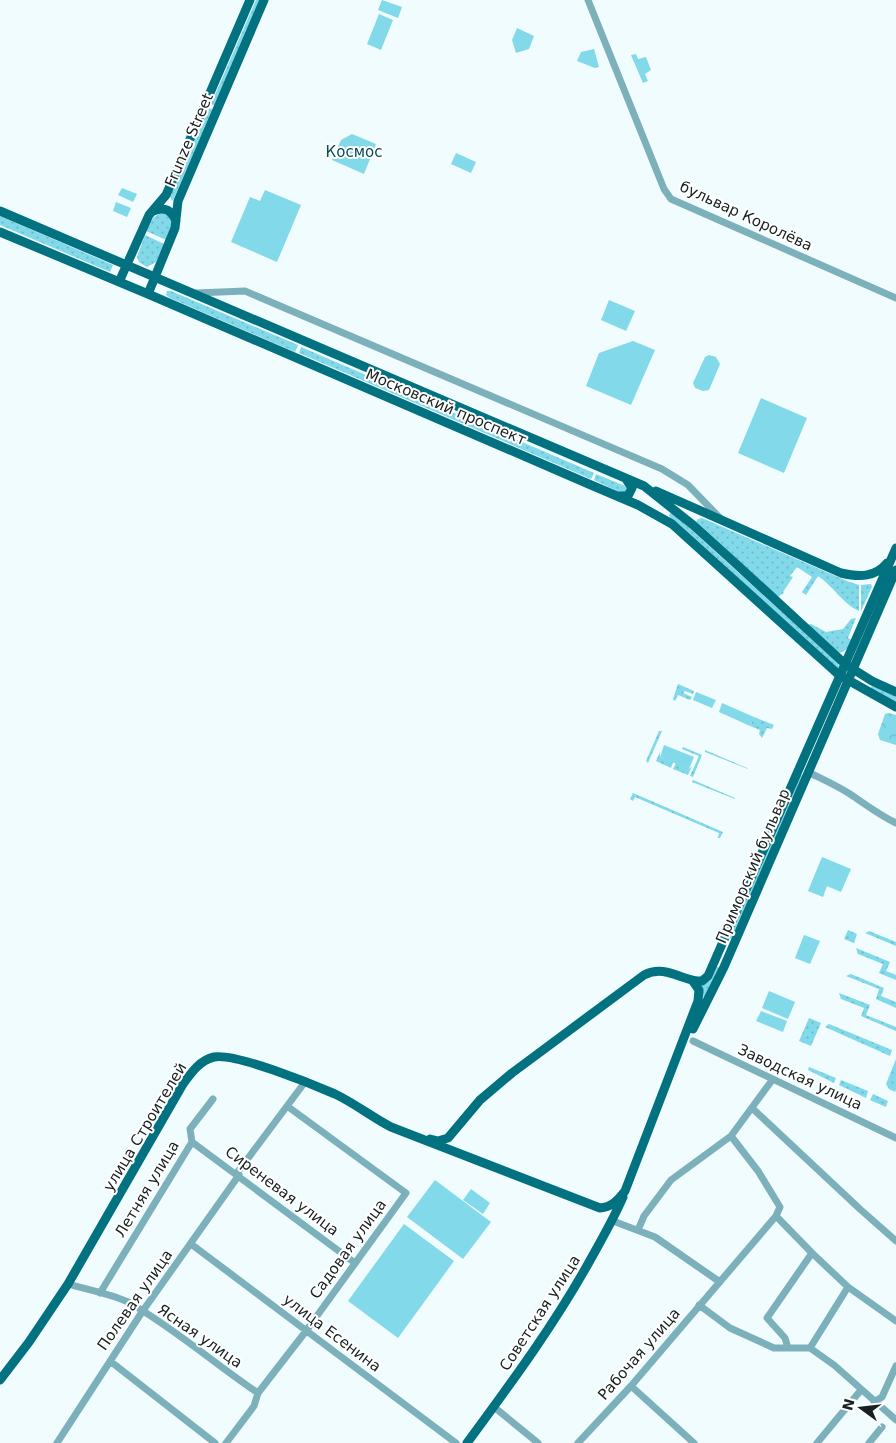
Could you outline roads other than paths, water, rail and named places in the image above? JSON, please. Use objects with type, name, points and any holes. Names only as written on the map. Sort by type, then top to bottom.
[{"type":"main road","name":"Frunze Street","points":[[119,282],[147,220],[166,196],[250,0]]},
{"type":"main road","name":"Frunze Street","points":[[148,294],[175,228],[178,201],[264,0]]},
{"type":"main road","points":[[166,196],[166,200],[170,204],[175,204],[178,201]]},
{"type":"main road","points":[[153,211],[160,208],[166,209],[172,212],[176,221]]},
{"type":"main road","name":"Московский проспект","points":[[0,211],[626,478],[841,572],[851,575],[869,575],[877,572],[885,566],[895,550]]},
{"type":"main road","name":"Московский проспект","points":[[0,232],[618,496],[656,515],[672,524],[839,675],[896,707]]},
{"type":"main road","points":[[618,496],[626,496],[631,492],[630,484],[626,478]]},
{"type":"main road","name":"Московский проспект","points":[[644,486],[734,562],[844,664],[896,692]]},
{"type":"main road","points":[[672,524],[663,511],[667,507],[675,511]]},
{"type":"main road","points":[[839,675],[895,550]]},
{"type":"main road","name":"Приморский бульвар","points":[[672,1071],[849,682],[896,570]]},
{"type":"main road","name":"Приморский бульвар","points":[[692,980],[702,981],[720,964],[798,768],[839,675]]},
{"type":"main road","points":[[798,768],[808,772]]},
{"type":"main road","points":[[391,1127],[438,1140],[448,1138],[480,1100],[512,1073],[644,975],[657,971],[667,971],[692,980],[699,990],[698,1001],[672,1071]]},
{"type":"main road","name":"улица Строителей","points":[[0,1380],[34,1335],[68,1284],[183,1084],[196,1067],[204,1061],[213,1057],[231,1057],[304,1082],[336,1095],[391,1127]]},
{"type":"main road","name":"Советская улица","points":[[467,1443],[514,1380],[557,1316],[607,1233],[672,1071]]},
{"type":"main road","points":[[391,1127],[600,1208],[604,1211],[607,1218],[607,1233]]},
{"type":"main road","points":[[455,1131],[455,1148],[467,1157]]},
{"type":"main road","points":[[600,1208],[613,1204],[625,1191]]},
{"type":"street","name":"бульвар Королёва","points":[[588,0],[664,189],[671,199],[896,298]]},
{"type":"street","points":[[194,294],[245,291],[278,304],[662,469],[688,485],[722,520]]},
{"type":"street","points":[[694,508],[701,505],[700,496]]},
{"type":"street","points":[[808,772],[850,794],[874,812],[896,823]]},
{"type":"street","name":"Заводская улица","points":[[693,1041],[896,1138]]},
{"type":"street","points":[[638,1230],[644,1216],[671,1180],[731,1136],[773,1079]]},
{"type":"street","name":"Полевая улица","points":[[57,1443],[142,1312],[304,1082]]},
{"type":"street","name":"Летняя улица","points":[[100,1293],[192,1142],[190,1129],[213,1099]]},
{"type":"street","name":"Садовая улица","points":[[226,1443],[254,1406],[258,1393],[306,1331],[406,1193],[287,1106]]},
{"type":"street","points":[[752,1108],[896,1241]]},
{"type":"street","points":[[731,1136],[758,1171],[780,1207],[776,1216],[848,1287],[896,1321]]},
{"type":"street","name":"Сиреневая улица","points":[[192,1142],[238,1174],[355,1263]]},
{"type":"street","name":"Рабочая улица","points":[[578,1443],[631,1386],[776,1216]]},
{"type":"street","points":[[613,1221],[638,1230],[664,1243],[720,1282]]},
{"type":"street","name":"улица Есенина","points":[[191,1244],[456,1443]]},
{"type":"street","points":[[788,1348],[785,1338],[767,1318],[812,1253]]},
{"type":"street","name":"Ясная улица","points":[[68,1284],[129,1302],[162,1323],[258,1393]]},
{"type":"street","points":[[810,1348],[848,1287]]},
{"type":"street","points":[[699,1305],[730,1328],[774,1348],[810,1348],[834,1366],[896,1420]]},
{"type":"street","points":[[110,1361],[215,1443]]},
{"type":"street","points":[[874,1402],[882,1397],[896,1366]]},
{"type":"street","points":[[631,1386],[694,1443]]},
{"type":"street","points":[[816,1443],[861,1390]]},
{"type":"street","points":[[494,1407],[538,1443]]},
{"type":"street","points":[[869,1443],[882,1427]]},
{"type":"park label","name":"Космос","points":[[354,152]]}]
